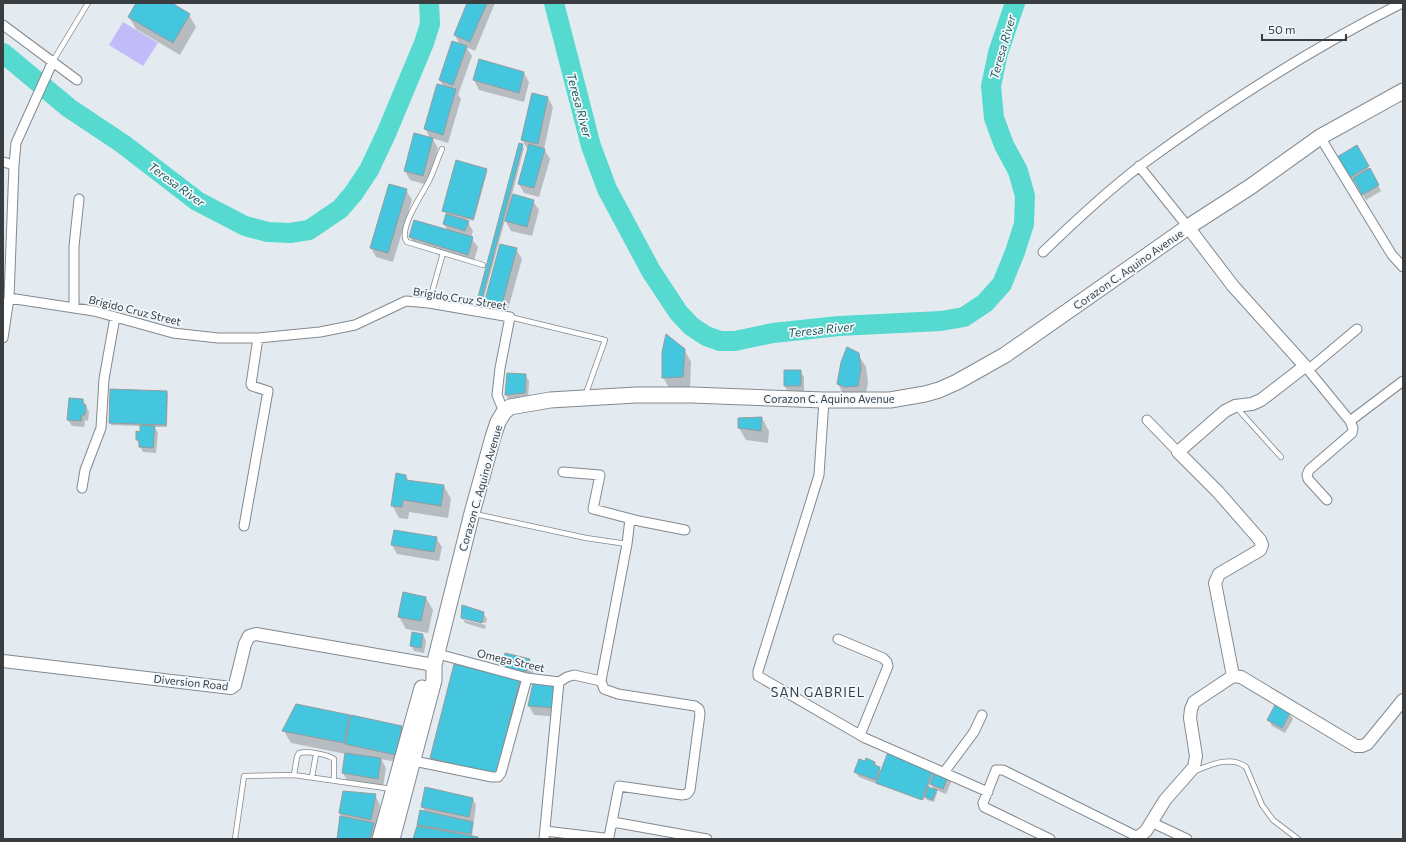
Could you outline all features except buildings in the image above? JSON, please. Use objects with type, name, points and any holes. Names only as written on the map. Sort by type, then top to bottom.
[{"type":"main road","name":"Corazon C. Aquino Avenue","points":[[380,839],[400,790],[414,761],[434,680],[436,659],[472,513],[493,437],[504,412],[516,405],[550,400],[636,395],[685,395],[824,400],[890,400],[909,398],[924,394],[957,382],[1005,355],[1188,227],[1250,187],[1320,137],[1403,91]]},
{"type":"main road","name":"Corazon C. Aquino Avenue","points":[[392,839],[400,790],[425,677],[436,659]]},
{"type":"street","points":[[1043,252],[1086,211],[1139,166],[1277,73],[1335,37],[1402,3]]},
{"type":"street","points":[[3,25],[77,80]]},
{"type":"street","points":[[3,338],[9,298],[16,143],[49,73],[52,61]]},
{"type":"street","points":[[1320,137],[1392,255],[1403,267]]},
{"type":"street","points":[[3,162],[14,165]]},
{"type":"street","points":[[1139,166],[1233,286],[1306,368],[1350,422],[1353,428],[1352,433],[1308,470],[1308,479],[1327,500]]},
{"type":"street","points":[[74,307],[74,246],[79,198]]},
{"type":"street","name":"Brigido Cruz Street","points":[[9,298],[74,307],[174,333],[218,338],[258,338],[320,332],[355,324],[406,301],[429,303],[510,317],[500,368],[497,395],[504,412]]},
{"type":"street","points":[[82,488],[85,470],[101,428],[104,379],[115,317]]},
{"type":"street","points":[[1178,452],[1225,411],[1235,406],[1252,404],[1261,400],[1357,329]]},
{"type":"street","points":[[244,526],[268,391],[252,386],[251,384],[258,338]]},
{"type":"street","points":[[1350,422],[1403,381]]},
{"type":"street","points":[[824,400],[818,475],[758,671],[758,676],[860,735],[893,751],[944,771],[988,792]]},
{"type":"street","points":[[1147,420],[1218,492],[1260,540],[1262,545],[1260,550],[1219,574],[1215,583],[1233,676]]},
{"type":"street","points":[[564,472],[600,475],[593,509],[630,519],[685,530]]},
{"type":"street","points":[[559,682],[544,835],[610,837],[619,786],[682,795],[687,794],[690,790],[700,714],[699,709],[695,706],[618,694],[604,689],[601,681],[627,544],[630,519]]},
{"type":"street","name":"Diversion Road","points":[[3,661],[231,688],[235,685],[245,644],[249,636],[256,634],[436,659]]},
{"type":"street","points":[[838,639],[884,658],[888,666],[860,735]]},
{"type":"street","name":"Omega Street","points":[[436,659],[527,678],[559,682],[574,675],[601,681]]},
{"type":"street","points":[[1050,839],[986,809],[983,803],[996,770],[1003,770],[1137,838],[1146,831],[1165,800],[1194,767],[1196,756],[1191,728],[1191,709],[1198,697],[1233,676],[1241,677],[1356,746],[1368,744],[1403,700]]},
{"type":"street","points":[[414,761],[492,778],[498,777],[501,773],[527,678]]},
{"type":"street","points":[[944,771],[974,732],[982,715]]},
{"type":"street","points":[[613,822],[707,839]]},
{"type":"street","points":[[1151,822],[1187,839]]},
{"type":"lane","points":[[52,61],[88,3]]},
{"type":"lane","points":[[442,149],[429,181],[418,197],[404,232],[405,239],[407,242],[483,265]]},
{"type":"lane","points":[[429,303],[443,253]]},
{"type":"lane","points":[[510,317],[605,340],[584,398]]},
{"type":"lane","points":[[1235,406],[1282,457]]},
{"type":"lane","points":[[472,513],[586,538],[627,544]]},
{"type":"lane","points":[[294,775],[297,757],[300,753],[316,754],[329,756],[334,759],[334,780]]},
{"type":"lane","points":[[312,777],[316,754]]},
{"type":"lane","points":[[1190,772],[1214,764],[1232,761],[1241,762],[1246,767],[1262,805],[1273,820],[1298,839]]},
{"type":"lane","points":[[235,839],[244,776],[294,775],[400,790]]},
{"type":"shaded area","points":[[123,22],[158,43],[143,66],[109,45]]},
{"type":"waterway","name":"Teresa River","points":[[3,53],[69,108],[123,144],[197,201],[245,226],[268,232],[290,233],[309,230],[340,209],[353,194],[369,170],[386,134],[424,43],[430,24],[429,3]]},
{"type":"waterway","name":"Teresa River","points":[[554,3],[591,146],[607,189],[651,271],[678,312],[691,326],[706,336],[720,341],[735,341],[773,333],[839,326],[941,321],[964,317],[985,303],[1002,284],[1024,224],[1025,196],[1018,171],[1004,145],[994,118],[991,86],[998,53],[1015,3]]},
{"type":"district","name":"SAN GABRIEL","points":[[818,692]]}]
